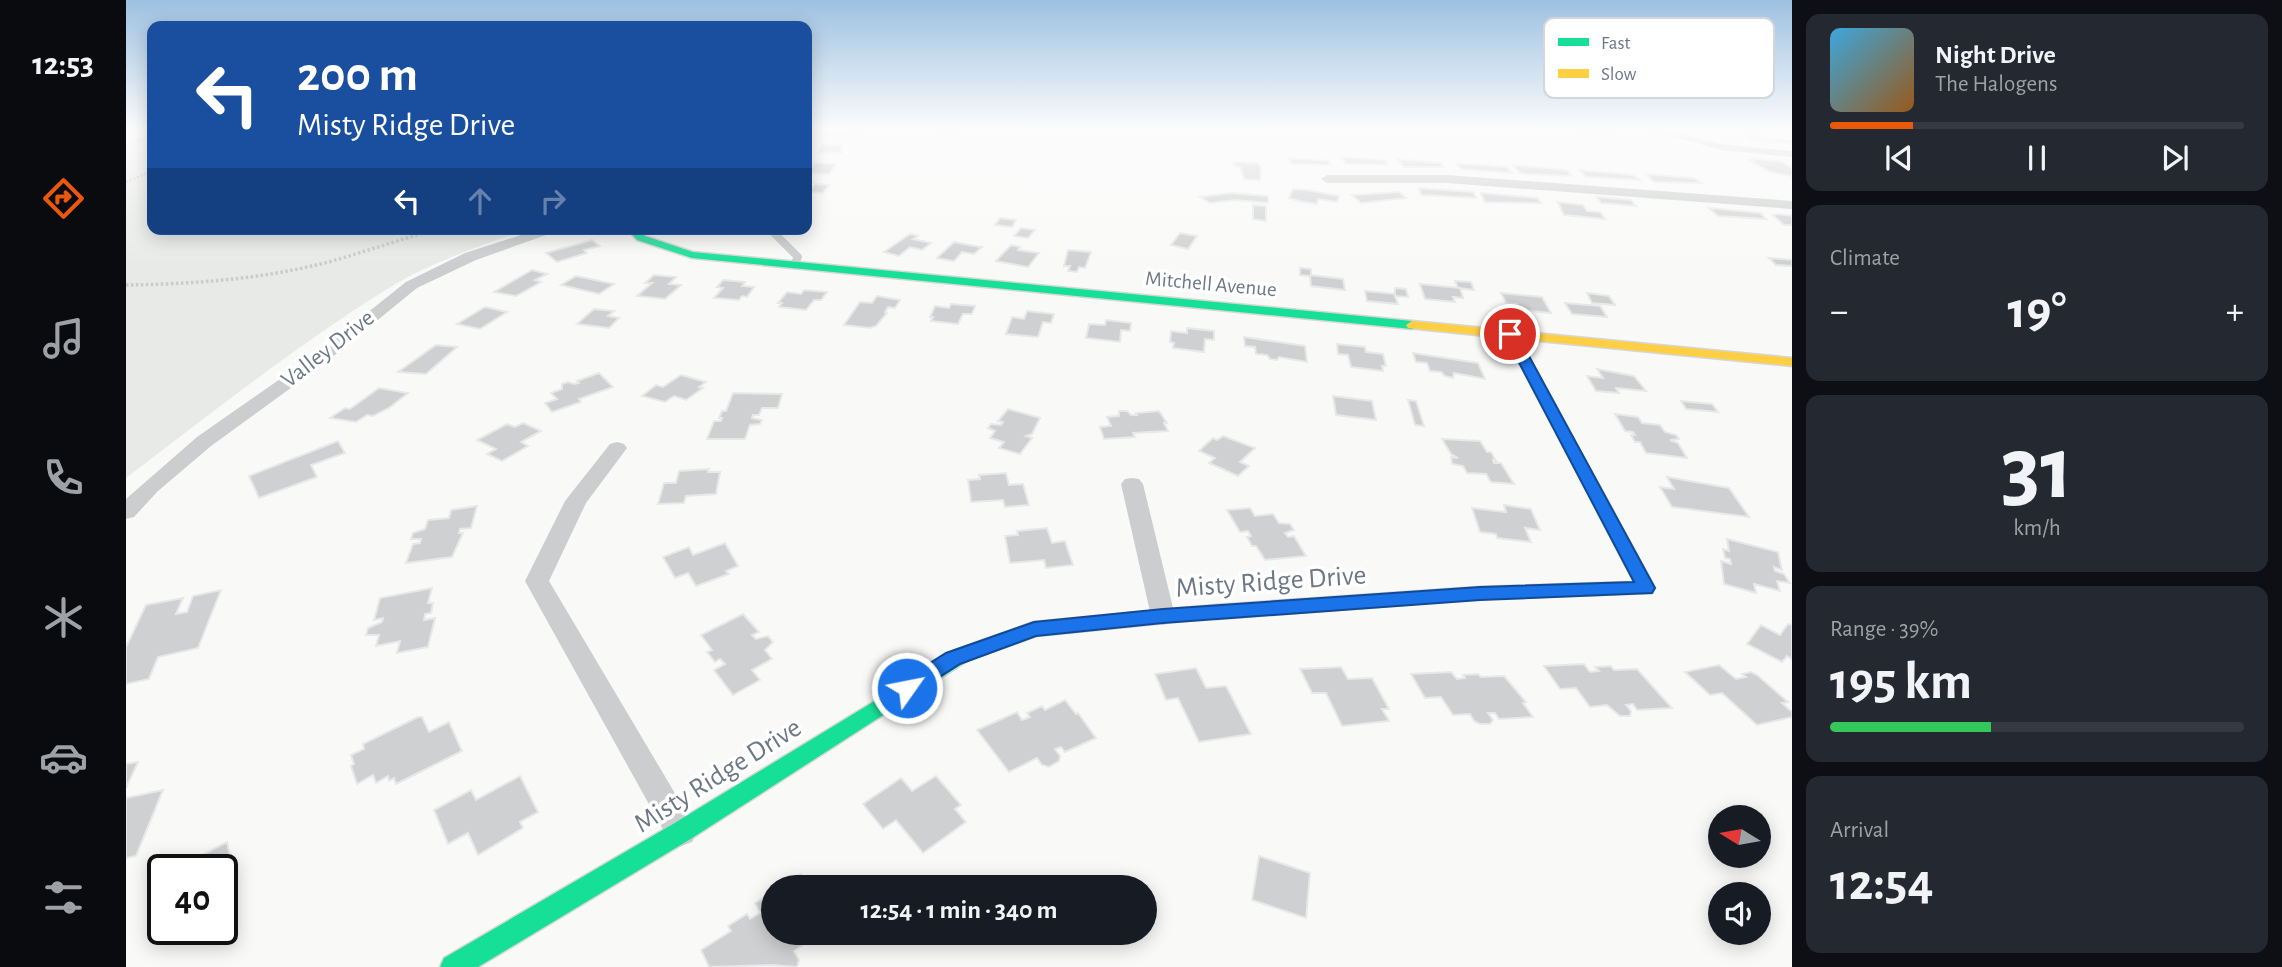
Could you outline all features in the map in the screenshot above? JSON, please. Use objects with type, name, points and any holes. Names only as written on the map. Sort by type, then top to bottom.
[{"type":"street","points":[[1327,179],[1447,179],[1792,205]]},
{"type":"street","name":"Valley Drive","points":[[126,512],[148,488],[205,440],[348,337],[386,303],[419,280],[462,259],[534,235]]},
{"type":"street","name":"Mitchell Avenue","points":[[638,235],[691,255],[1792,362]]},
{"type":"street","name":"Misty Ridge Drive","points":[[453,967],[681,832],[953,659],[1034,629],[1163,616],[1480,593],[1646,588],[1510,334]]},
{"type":"street","points":[[617,448],[576,500],[537,581],[681,832]]},
{"type":"street","points":[[1132,484],[1163,616]]},
{"type":"lane","points":[[776,235],[798,257],[793,265]]},
{"type":"path","points":[[126,182],[145,174]]},
{"type":"path","points":[[126,285],[184,284],[271,273],[351,256],[416,235]]},
{"type":"shaded area","points":[[126,174],[147,174],[147,235],[510,235],[439,262],[389,288],[288,356],[126,478]]},
{"type":"building","points":[[1242,174],[1260,174],[1260,180],[1244,179]]},
{"type":"building","points":[[1529,174],[1570,174],[1572,176]]},
{"type":"building","points":[[1584,174],[1624,174],[1633,175],[1640,180],[1586,177]]},
{"type":"building","points":[[1646,174],[1694,178],[1701,183],[1654,182]]},
{"type":"building","points":[[815,184],[829,185],[823,193],[812,192]]},
{"type":"building","points":[[1419,188],[1473,192],[1476,198],[1421,195]]},
{"type":"building","points":[[1293,189],[1339,196],[1337,202],[1318,199],[1317,204],[1289,198]]},
{"type":"building","points":[[1399,192],[1406,198],[1361,203],[1352,195]]},
{"type":"building","points":[[1232,193],[1268,196],[1268,203],[1235,200],[1210,203],[1200,197]]},
{"type":"building","points":[[1481,193],[1537,198],[1541,203],[1485,202]]},
{"type":"building","points":[[1597,197],[1631,200],[1636,206],[1601,203]]},
{"type":"building","points":[[1558,202],[1583,205],[1587,211],[1600,212],[1605,219],[1564,215]]},
{"type":"building","points":[[1253,205],[1266,206],[1266,221],[1253,219]]},
{"type":"building","points":[[1709,208],[1760,213],[1766,219],[1718,216]]},
{"type":"building","points":[[1773,215],[1792,216],[1792,225],[1784,225]]},
{"type":"building","points":[[1000,218],[1016,220],[1012,227],[995,225]]},
{"type":"building","points":[[1021,228],[1035,230],[1028,238],[1014,236]]},
{"type":"building","points":[[1180,233],[1197,236],[1188,249],[1171,245]]},
{"type":"building","points":[[910,234],[918,236],[913,239],[931,243],[922,250],[910,247],[899,256],[884,252]]},
{"type":"building","points":[[592,240],[600,246],[557,262],[546,253]]},
{"type":"building","points":[[954,242],[982,247],[974,254],[962,252],[954,261],[937,258]]},
{"type":"building","points":[[1011,245],[1020,247],[1018,250],[1039,253],[1028,267],[996,261]]},
{"type":"building","points":[[1068,250],[1091,252],[1085,268],[1079,267],[1077,272],[1068,271],[1070,266],[1064,266]]},
{"type":"building","points":[[1769,258],[1792,260],[1792,266],[1776,265]]},
{"type":"building","points":[[1300,268],[1311,269],[1311,275],[1343,279],[1345,290],[1311,286],[1310,276],[1300,275]]},
{"type":"building","points":[[532,270],[547,274],[535,280],[541,282],[516,296],[494,292]]},
{"type":"building","points":[[654,275],[676,277],[669,284],[681,285],[665,299],[637,296],[652,283],[645,283]]},
{"type":"building","points":[[576,276],[614,284],[599,294],[561,285]]},
{"type":"building","points":[[723,280],[745,282],[742,286],[754,287],[747,297],[742,296],[739,300],[714,298],[723,288],[717,287]]},
{"type":"building","points":[[1455,281],[1471,282],[1474,290],[1458,288]]},
{"type":"building","points":[[1420,284],[1460,288],[1463,298],[1453,297],[1455,302],[1425,299]]},
{"type":"building","points":[[1395,288],[1406,289],[1408,297],[1395,296],[1398,304],[1367,301],[1365,291],[1395,294]]},
{"type":"building","points":[[804,290],[827,292],[821,300],[814,300],[806,310],[779,307],[782,303],[778,303],[787,292],[801,294]]},
{"type":"building","points":[[1501,293],[1542,297],[1551,313],[1520,310],[1517,304],[1506,303]]},
{"type":"building","points":[[1587,293],[1609,296],[1615,305],[1592,303]]},
{"type":"building","points":[[877,296],[900,300],[895,308],[888,307],[885,312],[887,313],[876,326],[870,328],[844,325],[860,302],[872,303]]},
{"type":"building","points":[[1565,303],[1600,306],[1607,317],[1572,314]]},
{"type":"building","points":[[951,304],[975,306],[972,314],[963,314],[958,324],[931,321],[935,306],[949,308]]},
{"type":"building","points":[[485,307],[507,312],[480,329],[457,324]]},
{"type":"building","points":[[594,309],[614,311],[608,316],[619,318],[609,328],[577,324]]},
{"type":"building","points":[[1027,311],[1054,314],[1051,323],[1043,322],[1038,337],[1006,334],[1012,317],[1024,319]]},
{"type":"building","points":[[1106,320],[1131,323],[1130,331],[1121,330],[1120,342],[1086,338],[1089,324],[1105,325]]},
{"type":"building","points":[[1187,328],[1214,331],[1214,340],[1205,339],[1204,352],[1173,348],[1174,343],[1170,342],[1171,331],[1187,333]]},
{"type":"building","points":[[1244,337],[1305,346],[1307,362],[1279,357],[1277,360],[1270,359],[1267,355],[1256,354],[1255,347],[1245,346]]},
{"type":"building","points":[[1337,344],[1365,347],[1366,352],[1383,354],[1386,366],[1382,366],[1383,371],[1351,367],[1348,355],[1338,354]]},
{"type":"building","points":[[436,345],[457,347],[426,374],[398,372]]},
{"type":"building","points":[[1413,353],[1478,363],[1485,379],[1454,373],[1453,378],[1441,372],[1430,371],[1427,363],[1416,362]]},
{"type":"building","points":[[1597,369],[1634,376],[1646,391],[1616,388],[1619,393],[1596,391],[1587,376],[1603,378]]},
{"type":"building","points":[[599,373],[613,387],[552,412],[545,403],[557,399],[551,393],[562,389],[562,384],[579,383],[577,381]]},
{"type":"building","points":[[681,375],[706,382],[699,387],[703,388],[686,400],[674,396],[665,402],[642,396],[656,385],[663,387]]},
{"type":"building","points":[[379,388],[408,393],[389,408],[373,416],[367,415],[356,422],[330,418],[345,408],[350,409]]},
{"type":"building","points":[[733,393],[782,394],[778,408],[762,408],[759,415],[753,415],[752,418],[762,420],[760,424],[750,425],[745,439],[707,439],[714,421],[721,421],[722,418],[719,418],[722,411],[726,411]]},
{"type":"building","points":[[1333,396],[1372,401],[1376,420],[1336,415]]},
{"type":"building","points":[[1408,400],[1416,401],[1424,426],[1415,425]]},
{"type":"building","points":[[1681,401],[1712,404],[1718,412],[1686,409]]},
{"type":"building","points":[[1008,409],[1040,418],[1032,434],[1026,436],[1032,438],[1020,454],[999,448],[1004,442],[990,438],[995,431],[988,428],[991,424],[1001,425],[1003,422],[998,421]]},
{"type":"building","points":[[1119,411],[1137,415],[1136,413],[1159,411],[1167,423],[1164,423],[1168,431],[1133,433],[1135,437],[1104,439],[1100,427],[1111,426],[1107,417],[1119,416]]},
{"type":"building","points":[[1615,414],[1638,417],[1642,423],[1660,425],[1665,432],[1676,435],[1679,439],[1670,440],[1678,443],[1687,458],[1646,453],[1640,442],[1635,442],[1631,435],[1635,435],[1633,432],[1625,431]]},
{"type":"building","points":[[523,423],[541,431],[521,442],[528,446],[502,461],[487,454],[496,449],[477,440],[507,424],[515,427]]},
{"type":"building","points":[[1223,436],[1255,448],[1240,462],[1249,466],[1238,476],[1209,463],[1215,458],[1199,451],[1213,438],[1217,440]]},
{"type":"building","points":[[1442,439],[1480,441],[1487,452],[1491,452],[1496,461],[1493,460],[1494,463],[1501,463],[1514,484],[1491,482],[1486,474],[1467,473],[1463,466],[1452,464],[1451,457],[1458,458],[1451,454]]},
{"type":"building","points":[[338,441],[345,453],[311,465],[317,477],[259,498],[249,476]]},
{"type":"building","points":[[709,469],[708,472],[720,472],[716,494],[686,496],[684,503],[658,504],[664,483],[676,483],[679,471]]},
{"type":"building","points":[[1006,473],[1009,485],[1023,484],[1029,505],[1005,507],[1003,500],[971,502],[968,480],[980,479],[979,475]]},
{"type":"building","points":[[1667,477],[1729,488],[1749,517],[1672,507],[1660,487],[1674,489]]},
{"type":"building","points":[[1504,505],[1531,509],[1540,530],[1525,528],[1531,542],[1497,538],[1496,534],[1480,532],[1472,508],[1506,512]]},
{"type":"building","points":[[477,506],[471,528],[460,529],[459,533],[463,533],[452,557],[406,563],[413,544],[420,543],[421,539],[411,539],[413,533],[425,529],[428,520],[449,518],[451,510]]},
{"type":"building","points":[[1250,508],[1255,516],[1273,514],[1279,523],[1290,524],[1294,530],[1285,533],[1288,537],[1294,536],[1306,556],[1265,560],[1256,546],[1252,546],[1247,537],[1251,536],[1248,531],[1240,532],[1227,510]]},
{"type":"building","points":[[1047,528],[1052,543],[1065,541],[1073,565],[1046,568],[1044,560],[1010,563],[1005,536],[1018,535],[1017,531]]},
{"type":"building","points":[[1727,539],[1778,552],[1782,570],[1774,567],[1775,571],[1784,574],[1790,583],[1777,581],[1780,591],[1754,584],[1756,593],[1724,584],[1721,561],[1731,564],[1730,559],[1725,558],[1723,549],[1729,551]]},
{"type":"building","points":[[725,543],[738,566],[726,571],[729,574],[696,586],[688,573],[675,578],[663,557],[689,547],[693,555]]},
{"type":"building","points":[[432,588],[428,603],[433,603],[431,613],[425,614],[424,620],[435,618],[428,647],[397,653],[400,641],[376,646],[379,635],[366,635],[368,628],[382,622],[383,618],[374,620],[380,598]]},
{"type":"building","points":[[221,590],[198,648],[158,657],[149,679],[126,684],[126,647],[146,605],[183,598],[176,614],[187,612],[193,596]]},
{"type":"building","points":[[743,614],[759,632],[752,635],[756,639],[768,636],[773,642],[765,650],[772,659],[752,670],[760,680],[733,695],[714,670],[725,664],[720,659],[715,662],[707,652],[712,650],[701,635]]},
{"type":"building","points":[[1788,624],[1792,625],[1792,659],[1787,656],[1782,662],[1747,644],[1761,625],[1780,635]]},
{"type":"building","points":[[1584,664],[1590,672],[1599,671],[1595,667],[1637,669],[1672,708],[1637,710],[1633,704],[1626,705],[1631,711],[1630,716],[1620,716],[1607,705],[1590,707],[1576,688],[1560,689],[1544,666]]},
{"type":"building","points":[[1719,665],[1736,679],[1746,677],[1742,674],[1751,672],[1757,675],[1788,702],[1782,703],[1792,712],[1792,717],[1757,725],[1722,693],[1710,695],[1685,672]]},
{"type":"building","points":[[1341,667],[1348,679],[1372,678],[1389,709],[1382,709],[1389,721],[1342,726],[1326,693],[1312,693],[1300,669]]},
{"type":"building","points":[[1196,668],[1206,688],[1226,686],[1251,734],[1199,742],[1178,698],[1166,700],[1155,674]]},
{"type":"building","points":[[1451,672],[1457,679],[1465,678],[1463,675],[1478,674],[1481,677],[1504,676],[1526,702],[1523,703],[1533,717],[1499,719],[1495,713],[1488,713],[1493,720],[1490,724],[1480,724],[1474,721],[1470,714],[1453,715],[1441,697],[1425,698],[1411,674]]},
{"type":"building","points":[[1065,700],[1096,738],[1065,752],[1061,747],[1055,749],[1060,756],[1059,761],[1049,767],[1042,765],[1037,758],[1009,772],[977,730],[1017,712],[1022,720],[1030,717],[1027,713],[1042,706],[1045,710]]},
{"type":"building","points":[[422,717],[429,732],[449,722],[462,751],[396,784],[394,778],[389,781],[388,776],[376,783],[373,775],[357,784],[351,766],[354,764],[351,755],[364,749],[363,744]]},
{"type":"building","points":[[138,762],[126,788],[126,764]]},
{"type":"building","points":[[520,776],[538,812],[520,822],[523,828],[478,855],[468,833],[448,844],[434,810],[471,790],[476,800]]},
{"type":"building","points":[[936,776],[961,805],[955,809],[966,822],[923,853],[896,820],[883,829],[863,804],[901,778],[912,791]]},
{"type":"building","points":[[163,790],[136,856],[126,858],[126,798]]},
{"type":"building","points":[[227,842],[229,854],[204,854]]},
{"type":"building","points":[[1259,856],[1310,873],[1306,918],[1252,900]]},
{"type":"building","points":[[761,899],[761,945],[803,945],[794,951],[799,960],[797,967],[709,967],[701,950],[731,931],[728,926],[747,914],[750,919],[760,913],[755,903]]},
{"type":"traffic: fast","points":[[638,235],[692,255],[1412,325]]},
{"type":"traffic: fast","points":[[1216,612],[1480,593],[1646,588],[1565,436]]},
{"type":"traffic: fast","points":[[453,967],[681,832],[960,656]]},
{"type":"traffic: slow","points":[[1412,325],[1792,362]]},
{"type":"traffic: slow","points":[[1510,334],[1565,436]]},
{"type":"traffic: slow","points":[[960,656],[1034,629],[1216,612]]},
{"type":"route","points":[[907,688],[953,659],[1034,629],[1163,616],[1480,593],[1646,588],[1510,334]]}]
